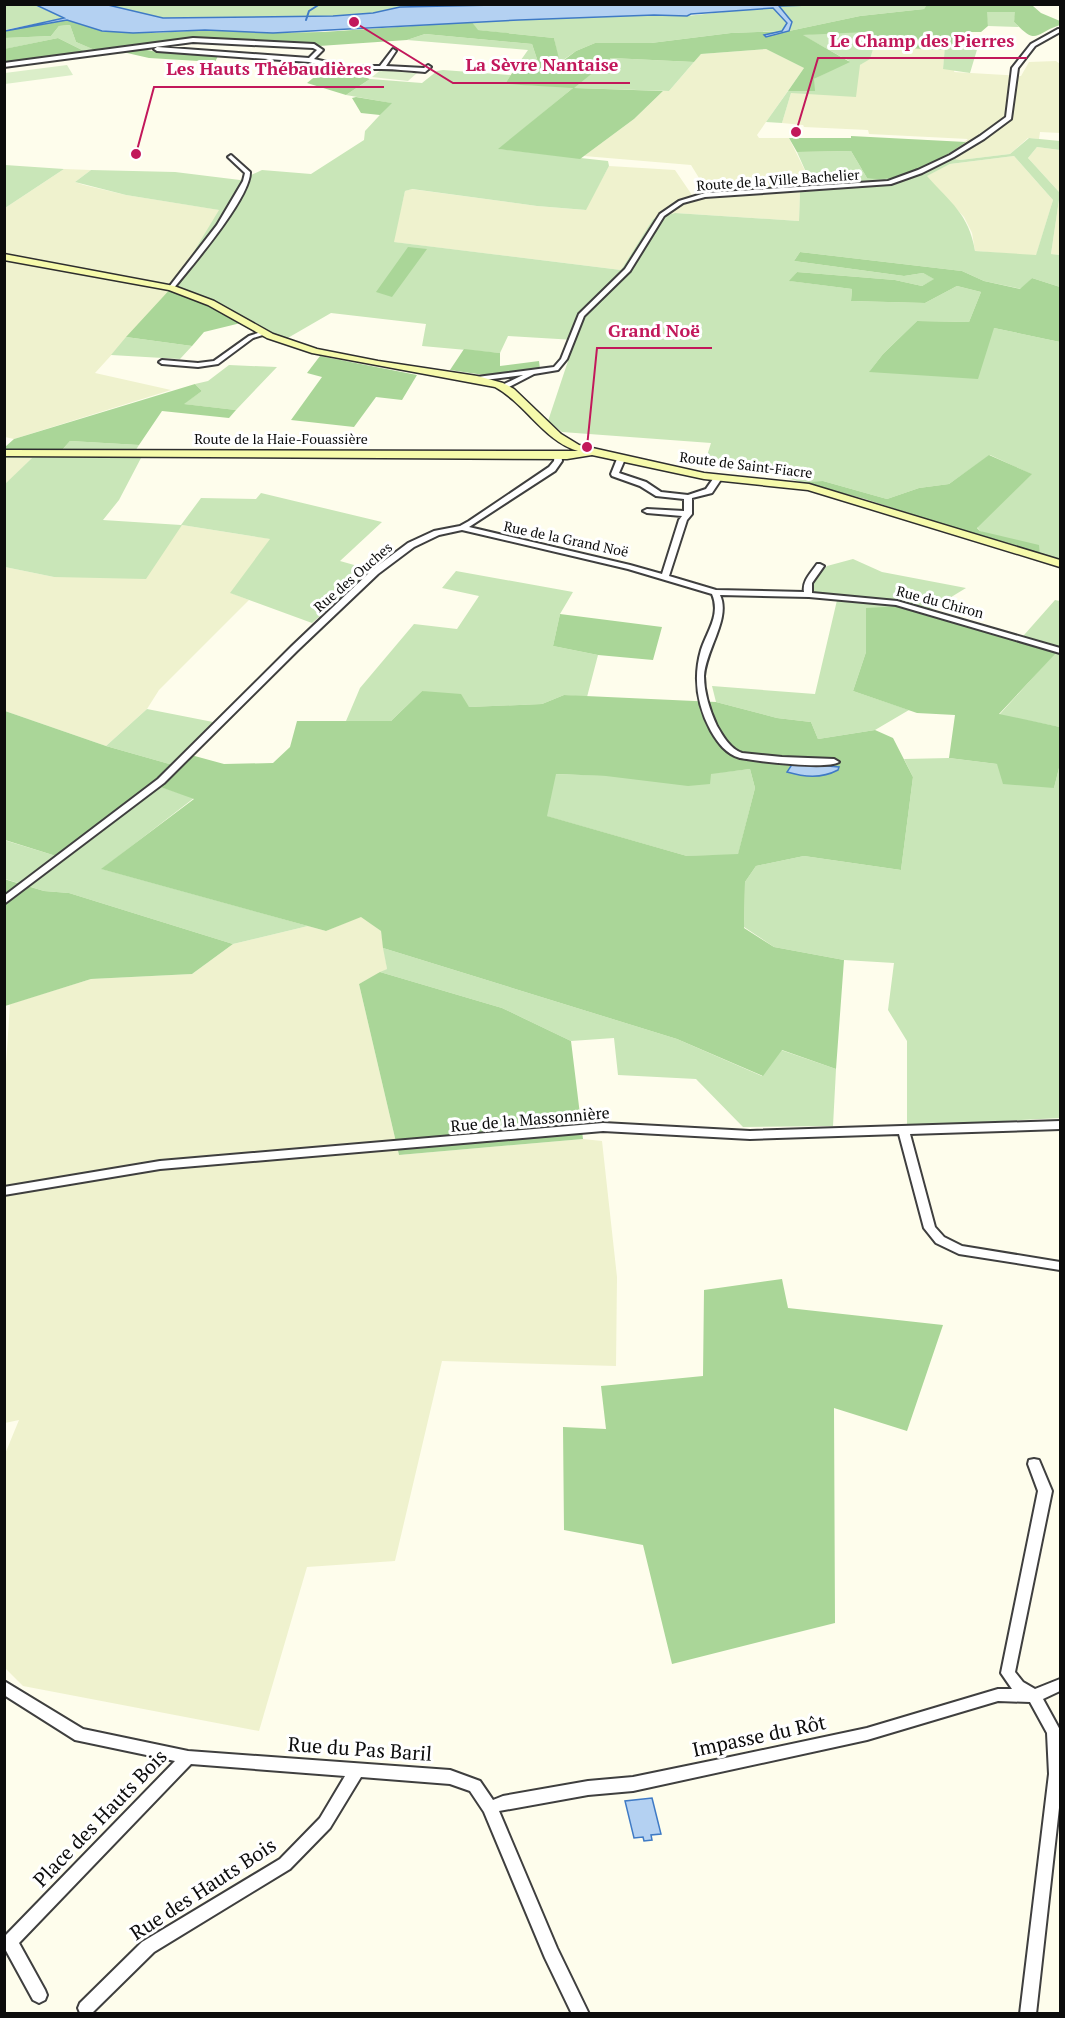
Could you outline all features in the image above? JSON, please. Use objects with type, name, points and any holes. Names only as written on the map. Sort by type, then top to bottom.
[{"type":"main road","name":"Route de Saint-Fiacre","points":[[4,257],[171,288],[211,303],[264,333],[298,346],[345,358],[477,379],[502,386],[557,436],[576,447],[592,452],[718,478],[783,483],[826,491],[1060,564]]},
{"type":"main road","name":"Route de la Haie-Fouassière","points":[[558,455],[576,447]]},
{"type":"main road","name":"Route de la Haie-Fouassière","points":[[4,453],[585,455],[592,452]]},
{"type":"street","name":"Route de la Ville Bachelier","points":[[534,372],[551,370],[559,366],[581,315],[628,270],[662,215],[670,207],[705,195],[871,185],[889,183],[908,177],[945,158],[1009,118],[1015,68],[1033,45],[1060,30]]},
{"type":"street","points":[[4,65],[193,40],[318,48],[320,50],[310,60]]},
{"type":"street","points":[[148,45],[156,49],[310,60],[323,65],[425,70],[428,67]]},
{"type":"street","points":[[382,67],[393,51]]},
{"type":"street","points":[[171,288],[220,226],[246,181],[248,173],[231,157]]},
{"type":"street","points":[[162,362],[198,365],[216,363],[251,337],[264,333]]},
{"type":"street","points":[[477,379],[534,372]]},
{"type":"street","points":[[502,386],[534,372]]},
{"type":"street","points":[[502,386],[512,374]]},
{"type":"street","name":"Rue des Ouches","points":[[4,901],[140,799],[375,572],[411,545],[437,533],[462,528],[544,476],[558,461],[558,455]]},
{"type":"street","points":[[621,459],[615,474],[643,484],[659,494],[688,497],[709,491],[718,478]]},
{"type":"street","points":[[659,494],[649,507],[688,514]]},
{"type":"street","points":[[665,576],[682,520],[688,514],[688,497]]},
{"type":"street","name":"Rue de la Grand Noë","points":[[462,528],[665,576],[715,592]]},
{"type":"street","points":[[809,596],[806,590],[807,584],[820,566]]},
{"type":"street","points":[[715,592],[721,602],[720,614],[706,650],[700,677],[704,698],[718,737],[735,754],[820,763],[834,762]]},
{"type":"street","name":"Rue du Chiron","points":[[715,592],[897,603],[1060,651]]},
{"type":"street","name":"Rue de la Massonnière","points":[[4,1191],[160,1165],[603,1127],[750,1135],[1060,1125]]},
{"type":"street","points":[[904,1131],[930,1228],[940,1240],[959,1250],[1060,1266]]},
{"type":"street","points":[[1028,2013],[1056,1774],[1054,1732],[1034,1696],[1018,1686],[1008,1673],[1045,1491],[1034,1464]]},
{"type":"street","points":[[1034,1696],[1060,1685]]},
{"type":"street","name":"Rue du Pas Baril","points":[[4,1687],[80,1735],[188,1757],[450,1777],[475,1786],[490,1808],[551,1953],[581,2013]]},
{"type":"street","name":"Impasse du Rôt","points":[[490,1808],[503,1803],[588,1788],[633,1784],[844,1739],[998,1695],[1034,1696]]},
{"type":"street","name":"Place des Hauts Bois","points":[[39,1995],[7,1943],[188,1757]]},
{"type":"street","name":"Rue des Hauts Bois","points":[[86,2008],[148,1947],[285,1864],[325,1823],[356,1771]]},
{"type":"green space","points":[[5,5],[34,5],[64,18],[5,30]]},
{"type":"green space","points":[[108,5],[496,5],[400,7],[373,13],[333,16],[163,18]]},
{"type":"green space","points":[[927,5],[1039,5],[1033,6],[1041,13],[1060,21],[1060,25],[1032,36],[1014,22],[1015,12],[987,12],[988,26],[981,32],[955,32],[953,46],[946,46],[945,50],[864,46],[866,32],[803,35],[850,62],[814,79],[815,91],[788,91],[804,68],[766,49],[701,54],[694,62],[611,58],[574,88],[663,91],[634,119],[580,159],[498,149],[573,88],[505,84],[516,67],[536,68],[539,65],[532,44],[425,34],[407,40],[319,46],[191,39],[133,47],[157,52],[218,56],[215,62],[149,58],[127,53],[104,54],[76,42],[70,25],[59,26],[51,36],[5,38],[4,31],[67,20],[102,31],[155,33],[205,30],[273,33],[323,32],[472,22],[478,30],[554,38],[560,63],[576,51],[595,43],[651,43],[731,33],[789,31],[860,16],[924,9]]},
{"type":"green space","points":[[929,5],[924,9],[860,16],[789,31],[792,22],[778,6]]},
{"type":"green space","points":[[773,8],[787,23],[782,31],[731,33],[651,43],[595,43],[576,51],[559,63],[554,38],[477,30],[472,22],[654,15],[687,16]]},
{"type":"green space","points":[[1016,11],[1014,22],[1019,27],[988,26],[986,12]]},
{"type":"green space","points":[[70,25],[76,42],[95,50],[86,52],[58,38],[5,49],[4,38],[51,36],[59,26]]},
{"type":"green space","points":[[844,31],[867,32],[864,46],[874,46],[870,59],[860,65],[856,97],[791,93],[782,123],[766,122],[788,91],[814,91],[814,79],[849,61],[802,35]]},
{"type":"green space","points":[[955,32],[969,32],[967,39],[979,43],[970,73],[943,69],[945,46]]},
{"type":"green space","points":[[425,34],[532,44],[539,65],[536,68],[516,67],[528,50],[407,40]]},
{"type":"green space","points":[[58,38],[86,52],[5,64],[4,49]]},
{"type":"green space","points":[[874,46],[945,50],[943,69],[955,69],[954,72],[1021,76],[1029,62],[1056,61],[1060,64],[1060,133],[1040,132],[1039,139],[1028,138],[1010,154],[960,160],[944,157],[968,139],[869,134],[868,130],[804,127],[782,123],[791,93],[860,65],[870,58]]},
{"type":"green space","points":[[766,49],[804,68],[757,135],[759,138],[789,138],[812,185],[707,191],[691,165],[584,156],[634,119],[663,91],[669,91],[701,54]]},
{"type":"green space","points":[[611,58],[694,62],[669,91],[573,88],[499,149],[608,161],[609,166],[586,210],[537,206],[412,189],[405,191],[394,242],[621,270],[653,219],[675,213],[799,221],[800,192],[814,190],[797,152],[851,151],[867,178],[902,177],[944,157],[960,160],[1010,154],[1029,138],[1060,141],[1060,150],[1037,147],[1028,158],[1060,193],[1051,254],[1060,255],[1060,287],[1032,278],[1021,289],[984,281],[962,271],[800,252],[794,261],[904,276],[923,273],[935,279],[922,286],[895,280],[797,272],[790,281],[852,289],[851,301],[925,303],[957,286],[981,292],[969,322],[917,321],[883,354],[870,371],[994,328],[1060,342],[1060,560],[1040,556],[980,531],[977,527],[1031,474],[990,455],[949,484],[919,488],[887,499],[823,481],[800,482],[765,471],[705,462],[711,443],[562,432],[548,421],[575,340],[508,336],[500,353],[422,346],[426,324],[331,313],[286,339],[173,286],[219,210],[126,195],[75,182],[91,170],[175,172],[240,180],[262,170],[311,174],[364,140],[365,131],[391,103],[346,95],[370,79],[422,83],[437,71],[443,70],[511,75],[505,84],[573,87]],"holes":[[[1014,156],[1053,200],[1036,255],[975,251],[963,218],[951,201],[927,176],[950,164]]]},
{"type":"green space","points":[[67,65],[73,75],[5,84],[5,73]]},
{"type":"green space","points":[[382,69],[417,73],[408,81],[372,77]]},
{"type":"green space","points":[[323,70],[371,74],[367,78],[370,79],[346,95],[307,83]]},
{"type":"green space","points":[[352,98],[392,103],[380,115],[361,113]]},
{"type":"green space","points":[[851,136],[966,142],[920,169],[894,178],[880,179],[867,178],[851,151],[797,152],[789,138],[851,138]]},
{"type":"green space","points":[[1037,147],[1060,150],[1060,193],[1028,158]]},
{"type":"green space","points":[[1014,156],[1053,200],[1036,256],[975,251],[972,233],[964,217],[926,176],[950,164]]},
{"type":"green space","points":[[5,165],[64,169],[5,208]]},
{"type":"green space","points":[[609,166],[675,170],[692,195],[703,198],[800,192],[799,221],[675,213],[653,219],[621,270],[393,242],[405,191],[411,189],[585,210]]},
{"type":"green space","points":[[64,169],[91,170],[75,182],[84,185],[126,195],[220,210],[168,293],[95,373],[171,390],[14,439],[5,437],[5,208]]},
{"type":"green space","points":[[1060,193],[1060,255],[1051,254]]},
{"type":"green space","points":[[408,247],[427,249],[392,297],[376,292]]},
{"type":"green space","points":[[800,252],[962,271],[984,281],[1020,289],[1032,278],[1060,287],[1060,342],[994,328],[978,379],[869,372],[883,354],[917,321],[969,322],[981,292],[957,286],[925,303],[851,301],[852,289],[789,281],[797,272],[895,280],[922,286],[934,279],[923,273],[904,276],[794,261]]},
{"type":"green space","points":[[173,286],[207,298],[249,321],[204,332],[192,346],[126,337]]},
{"type":"green space","points":[[126,337],[192,346],[180,359],[111,355]]},
{"type":"green space","points":[[464,349],[500,353],[500,366],[539,361],[540,369],[484,375],[450,370]]},
{"type":"green space","points":[[320,356],[417,375],[402,400],[376,397],[354,427],[291,420],[322,377],[307,373]]},
{"type":"green space","points":[[229,365],[277,367],[236,410],[183,404],[202,391],[195,384],[208,381]]},
{"type":"green space","points":[[195,384],[202,391],[184,404],[236,410],[229,418],[162,411],[139,445],[70,441],[62,450],[5,450],[5,447],[14,439]]},
{"type":"green space","points":[[70,441],[139,445],[132,456],[141,458],[119,500],[103,520],[181,525],[201,498],[256,499],[261,493],[382,522],[340,561],[372,570],[312,623],[230,593],[270,539],[182,525],[146,579],[54,577],[5,567],[4,485],[32,458],[5,458],[5,450],[62,450]]},
{"type":"green space","points":[[989,455],[1032,474],[977,528],[980,531],[1039,545],[1040,556],[865,499],[800,482],[823,481],[887,499],[919,488],[949,484]]},
{"type":"green space","points":[[5,458],[32,458],[5,485]]},
{"type":"green space","points":[[182,525],[271,539],[231,593],[249,600],[159,690],[147,709],[106,746],[5,711],[5,567],[54,577]]},
{"type":"green space","points":[[853,559],[882,572],[966,588],[925,613],[866,608],[866,652],[853,691],[909,710],[875,730],[818,739],[811,722],[777,718],[716,702],[712,686],[815,694],[838,596],[811,592],[812,581],[827,566]]},
{"type":"green space","points":[[456,571],[573,592],[560,614],[553,646],[598,655],[587,697],[564,695],[542,704],[469,707],[422,691],[391,721],[346,721],[360,688],[414,624],[457,629],[479,596],[442,588]]},
{"type":"green space","points":[[1055,600],[1060,601],[1060,727],[999,715],[1055,653],[1017,643]]},
{"type":"green space","points":[[902,606],[1056,653],[999,714],[1060,727],[1060,764],[1054,788],[1003,784],[997,764],[949,758],[955,715],[917,713],[853,691],[866,652],[866,608]]},
{"type":"green space","points":[[560,614],[662,627],[653,660],[598,655],[553,646]]},
{"type":"green space","points":[[422,691],[461,694],[469,707],[542,704],[564,695],[716,702],[777,718],[811,722],[818,739],[875,730],[893,738],[913,777],[901,870],[804,856],[756,866],[745,882],[744,928],[774,947],[844,960],[836,1069],[782,1050],[763,1076],[677,1039],[383,948],[381,931],[361,917],[326,931],[101,869],[194,799],[152,784],[56,856],[5,840],[5,711],[106,746],[180,767],[191,755],[224,764],[273,763],[290,747],[297,721],[391,721]],"holes":[[[750,769],[755,788],[738,854],[687,856],[547,816],[556,774],[606,776],[688,786],[710,784],[711,774]]]},
{"type":"green space","points":[[147,709],[213,722],[183,753],[191,755],[180,767],[106,746]]},
{"type":"green space","points":[[949,758],[997,764],[1054,788],[1060,764],[1060,1118],[907,1126],[907,1041],[888,1010],[894,963],[844,960],[774,947],[744,927],[745,882],[756,866],[804,856],[901,870],[913,777],[904,759]]},
{"type":"green space","points":[[750,769],[755,788],[738,855],[687,856],[546,816],[555,774],[653,776]]},
{"type":"green space","points":[[152,784],[194,798],[102,869],[308,926],[233,944],[69,893],[44,891],[5,879],[4,840],[56,856]]},
{"type":"green space","points":[[4,879],[44,891],[69,893],[233,944],[192,974],[91,979],[5,1006]]},
{"type":"green space","points":[[361,916],[381,931],[387,969],[359,984],[399,1155],[583,1139],[602,1141],[617,1277],[616,1366],[442,1361],[395,1561],[307,1567],[259,1731],[23,1686],[5,1668],[5,1454],[19,1420],[5,1423],[4,1095],[10,1004],[91,979],[192,974],[233,944],[308,926],[326,931]]},
{"type":"green space","points":[[383,948],[677,1039],[762,1076],[781,1050],[836,1069],[833,1126],[743,1127],[696,1079],[618,1075],[614,1038],[571,1041],[502,1008],[380,972],[387,969]]},
{"type":"green space","points":[[380,972],[502,1008],[571,1041],[583,1139],[399,1155],[359,984]]},
{"type":"green space","points":[[782,1279],[788,1308],[943,1325],[907,1431],[834,1408],[835,1623],[672,1664],[643,1545],[564,1530],[563,1427],[606,1429],[601,1386],[703,1376],[704,1290]]},
{"type":"water","points":[[34,4],[108,5],[163,18],[333,16],[373,13],[400,7],[496,5],[810,5],[779,6],[792,22],[789,31],[766,37],[764,35],[782,31],[787,23],[773,8],[687,16],[519,20],[273,33],[205,30],[133,33],[102,31],[67,20],[5,31],[64,18]]},
{"type":"water","points":[[793,763],[839,767],[838,770],[825,775],[806,776],[787,772]]},
{"type":"water","points":[[652,1798],[661,1834],[651,1835],[652,1840],[644,1841],[643,1837],[634,1838],[625,1801]]},
{"type":"waterway","points":[[306,20],[309,11],[320,4]]},
{"type":"place","name":"La Sèvre Nantaise","points":[[354,22]]},
{"type":"place","name":"Le Champ des Pierres","points":[[796,132]]},
{"type":"place","name":"Les Hauts Thébaudières","points":[[136,154]]},
{"type":"place","name":"Grand Noë","points":[[587,447]]}]
